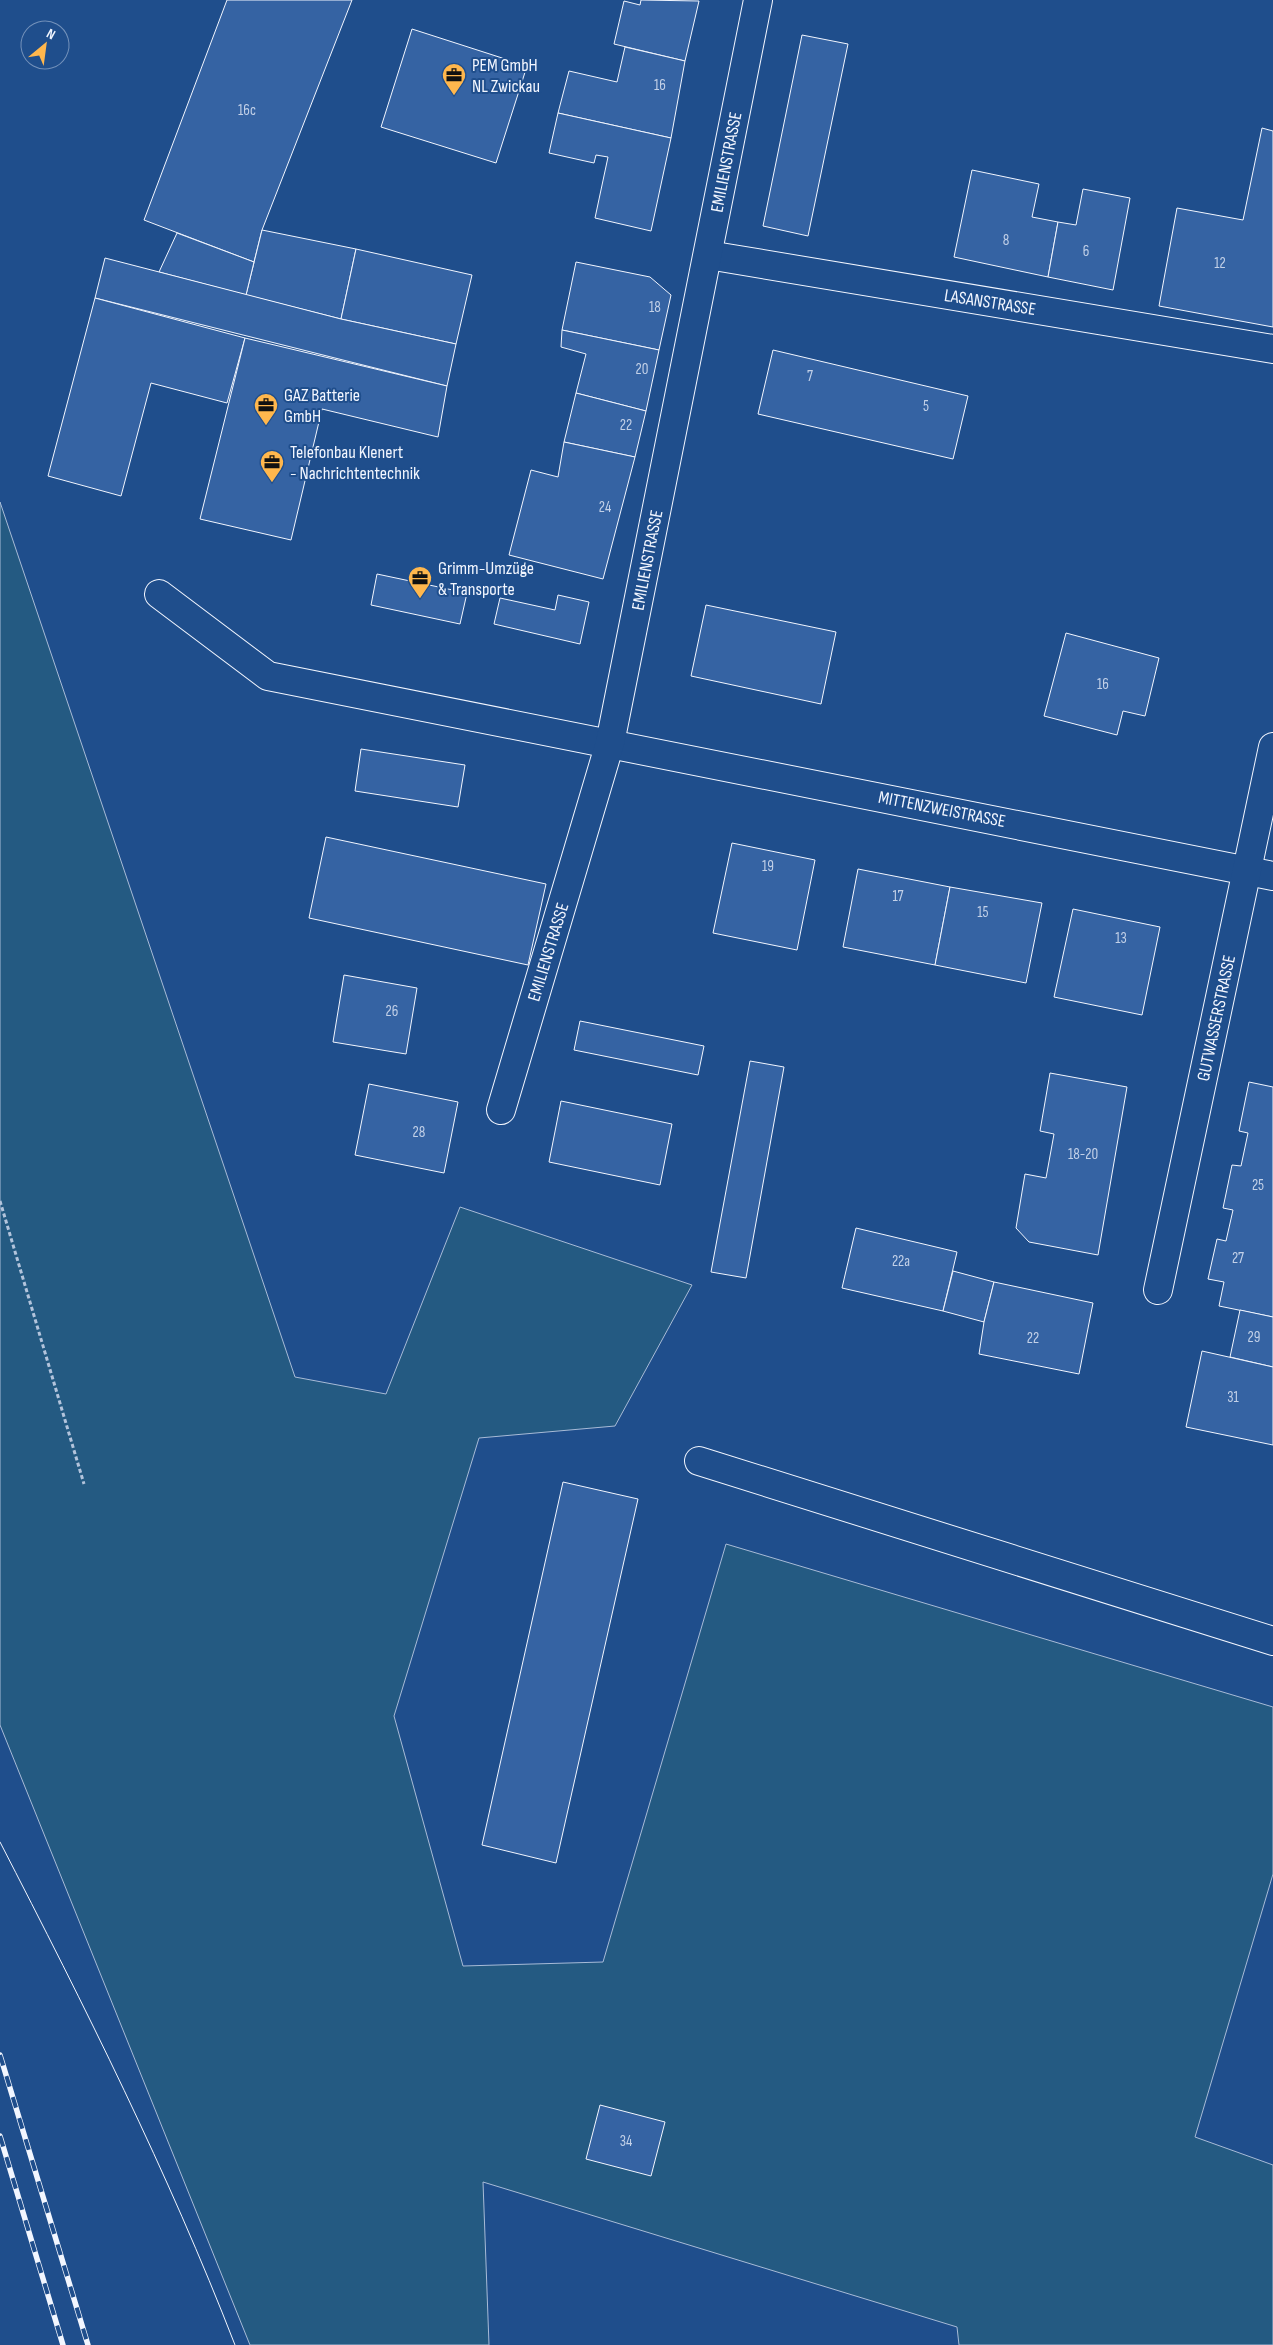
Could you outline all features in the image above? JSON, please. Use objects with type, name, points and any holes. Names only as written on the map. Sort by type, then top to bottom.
[{"type":"street","name":"EMILIENSTRASSE","points":[[501,1110],[610,743],[758,0]]},
{"type":"street","name":"LASANSTRASSE","points":[[708,255],[1273,349]]},
{"type":"street","name":"MITTENZWEISTRASSE","points":[[160,594],[268,676],[1260,873]]},
{"type":"street","name":"GUTWASSERSTRASSE","points":[[1158,1290],[1260,873],[1273,747]]},
{"type":"street","points":[[699,1461],[1273,1641]]},
{"type":"path","points":[[0,1201],[84,1484]]},
{"type":"shaded area","points":[[0,502],[295,1377],[386,1394],[460,1207],[692,1285],[615,1426],[479,1438],[394,1716],[463,1966],[603,1962],[726,1544],[1273,1707],[1273,1874],[1195,2137],[1273,2165],[1273,2345],[959,2345],[957,2327],[483,2182],[489,2345],[250,2345],[0,1725]]},
{"type":"building","points":[[227,0],[352,0],[262,230],[254,262],[144,220]]},
{"type":"building","points":[[641,0],[699,1],[685,61],[614,44],[624,1],[640,5]]},
{"type":"building","name":"PEM GmbH NL Zwickau","points":[[412,29],[527,66],[496,163],[381,127]]},
{"type":"building","points":[[802,35],[848,44],[808,236],[763,226]]},
{"type":"building","points":[[625,47],[685,61],[671,138],[558,113],[569,71],[617,82]]},
{"type":"building","points":[[558,113],[671,138],[651,231],[595,218],[608,157],[596,155],[594,163],[549,153]]},
{"type":"building","points":[[1262,128],[1273,131],[1273,327],[1159,306],[1177,208],[1243,220]]},
{"type":"building","points":[[972,170],[1039,184],[1032,217],[1058,222],[1048,277],[954,257]]},
{"type":"building","points":[[1083,189],[1130,198],[1113,290],[1048,277],[1058,222],[1076,225]]},
{"type":"building","points":[[262,230],[356,249],[341,319],[246,295]]},
{"type":"building","points":[[177,233],[254,262],[246,295],[159,272]]},
{"type":"building","points":[[356,249],[472,275],[456,344],[341,319]]},
{"type":"building","points":[[105,258],[341,319],[456,344],[447,386],[95,298]]},
{"type":"building","points":[[576,262],[650,277],[671,295],[659,350],[562,330]]},
{"type":"building","points":[[95,298],[245,338],[227,403],[151,383],[121,496],[48,476]]},
{"type":"building","points":[[562,330],[659,350],[646,411],[576,393],[586,354],[561,347]]},
{"type":"building","points":[[245,338],[447,386],[438,437],[322,409],[291,540],[200,519]]},
{"type":"building","points":[[773,350],[968,396],[953,459],[758,414]]},
{"type":"building","points":[[576,393],[646,411],[635,457],[564,442]]},
{"type":"building","points":[[564,442],[635,457],[603,579],[509,555],[531,470],[558,477]]},
{"type":"building","points":[[377,574],[467,593],[460,624],[371,605]]},
{"type":"building","points":[[558,595],[589,602],[580,644],[494,624],[500,598],[555,610]]},
{"type":"building","points":[[706,605],[836,632],[821,704],[691,676]]},
{"type":"building","points":[[1066,633],[1159,658],[1145,716],[1123,711],[1117,735],[1044,716]]},
{"type":"building","points":[[361,749],[465,765],[458,807],[355,791]]},
{"type":"building","points":[[326,837],[546,884],[528,965],[309,918]]},
{"type":"building","points":[[732,843],[815,860],[797,950],[713,933]]},
{"type":"building","points":[[858,869],[950,887],[935,965],[843,947]]},
{"type":"building","points":[[950,887],[1042,903],[1026,983],[935,965]]},
{"type":"building","points":[[1073,909],[1160,927],[1142,1015],[1054,997]]},
{"type":"building","points":[[344,975],[417,988],[406,1054],[333,1042]]},
{"type":"building","points":[[580,1021],[704,1046],[698,1075],[574,1050]]},
{"type":"building","points":[[750,1061],[784,1067],[746,1278],[711,1272]]},
{"type":"building","points":[[1050,1073],[1127,1087],[1098,1255],[1029,1242],[1016,1228],[1025,1174],[1046,1178],[1054,1134],[1040,1131]]},
{"type":"building","points":[[1249,1082],[1273,1087],[1273,1317],[1219,1306],[1224,1282],[1208,1279],[1217,1239],[1226,1241],[1233,1210],[1223,1208],[1232,1165],[1241,1166],[1248,1133],[1239,1131]]},
{"type":"building","points":[[369,1084],[458,1102],[444,1173],[355,1155]]},
{"type":"building","points":[[561,1101],[672,1124],[660,1185],[549,1162]]},
{"type":"building","points":[[856,1228],[957,1252],[943,1311],[842,1288]]},
{"type":"building","points":[[953,1271],[994,1282],[984,1322],[943,1311]]},
{"type":"building","points":[[994,1282],[1093,1303],[1079,1374],[979,1354],[984,1322]]},
{"type":"building","points":[[1240,1310],[1273,1317],[1273,1367],[1230,1357]]},
{"type":"building","points":[[1202,1351],[1273,1367],[1273,1445],[1186,1427]]},
{"type":"building","points":[[563,1482],[638,1499],[556,1863],[482,1845]]},
{"type":"building","points":[[600,2105],[665,2122],[651,2176],[586,2159]]},
{"type":"tram line","points":[[0,1842],[94,2028],[154,2153],[235,2345]]},
{"type":"railway","points":[[0,2055],[88,2345]]},
{"type":"railway","points":[[0,2136],[63,2345]]},
{"type":"place","name":"PEM GmbH NL Zwickau","points":[[454,96]]},
{"type":"place","name":"GAZ Batterie GmbH","points":[[266,426]]},
{"type":"place","name":"Telefonbau Klenert - Nachrichtentechnik","points":[[272,483]]},
{"type":"place","name":"Grimm-Umzüge & Transporte","points":[[420,599]]}]
